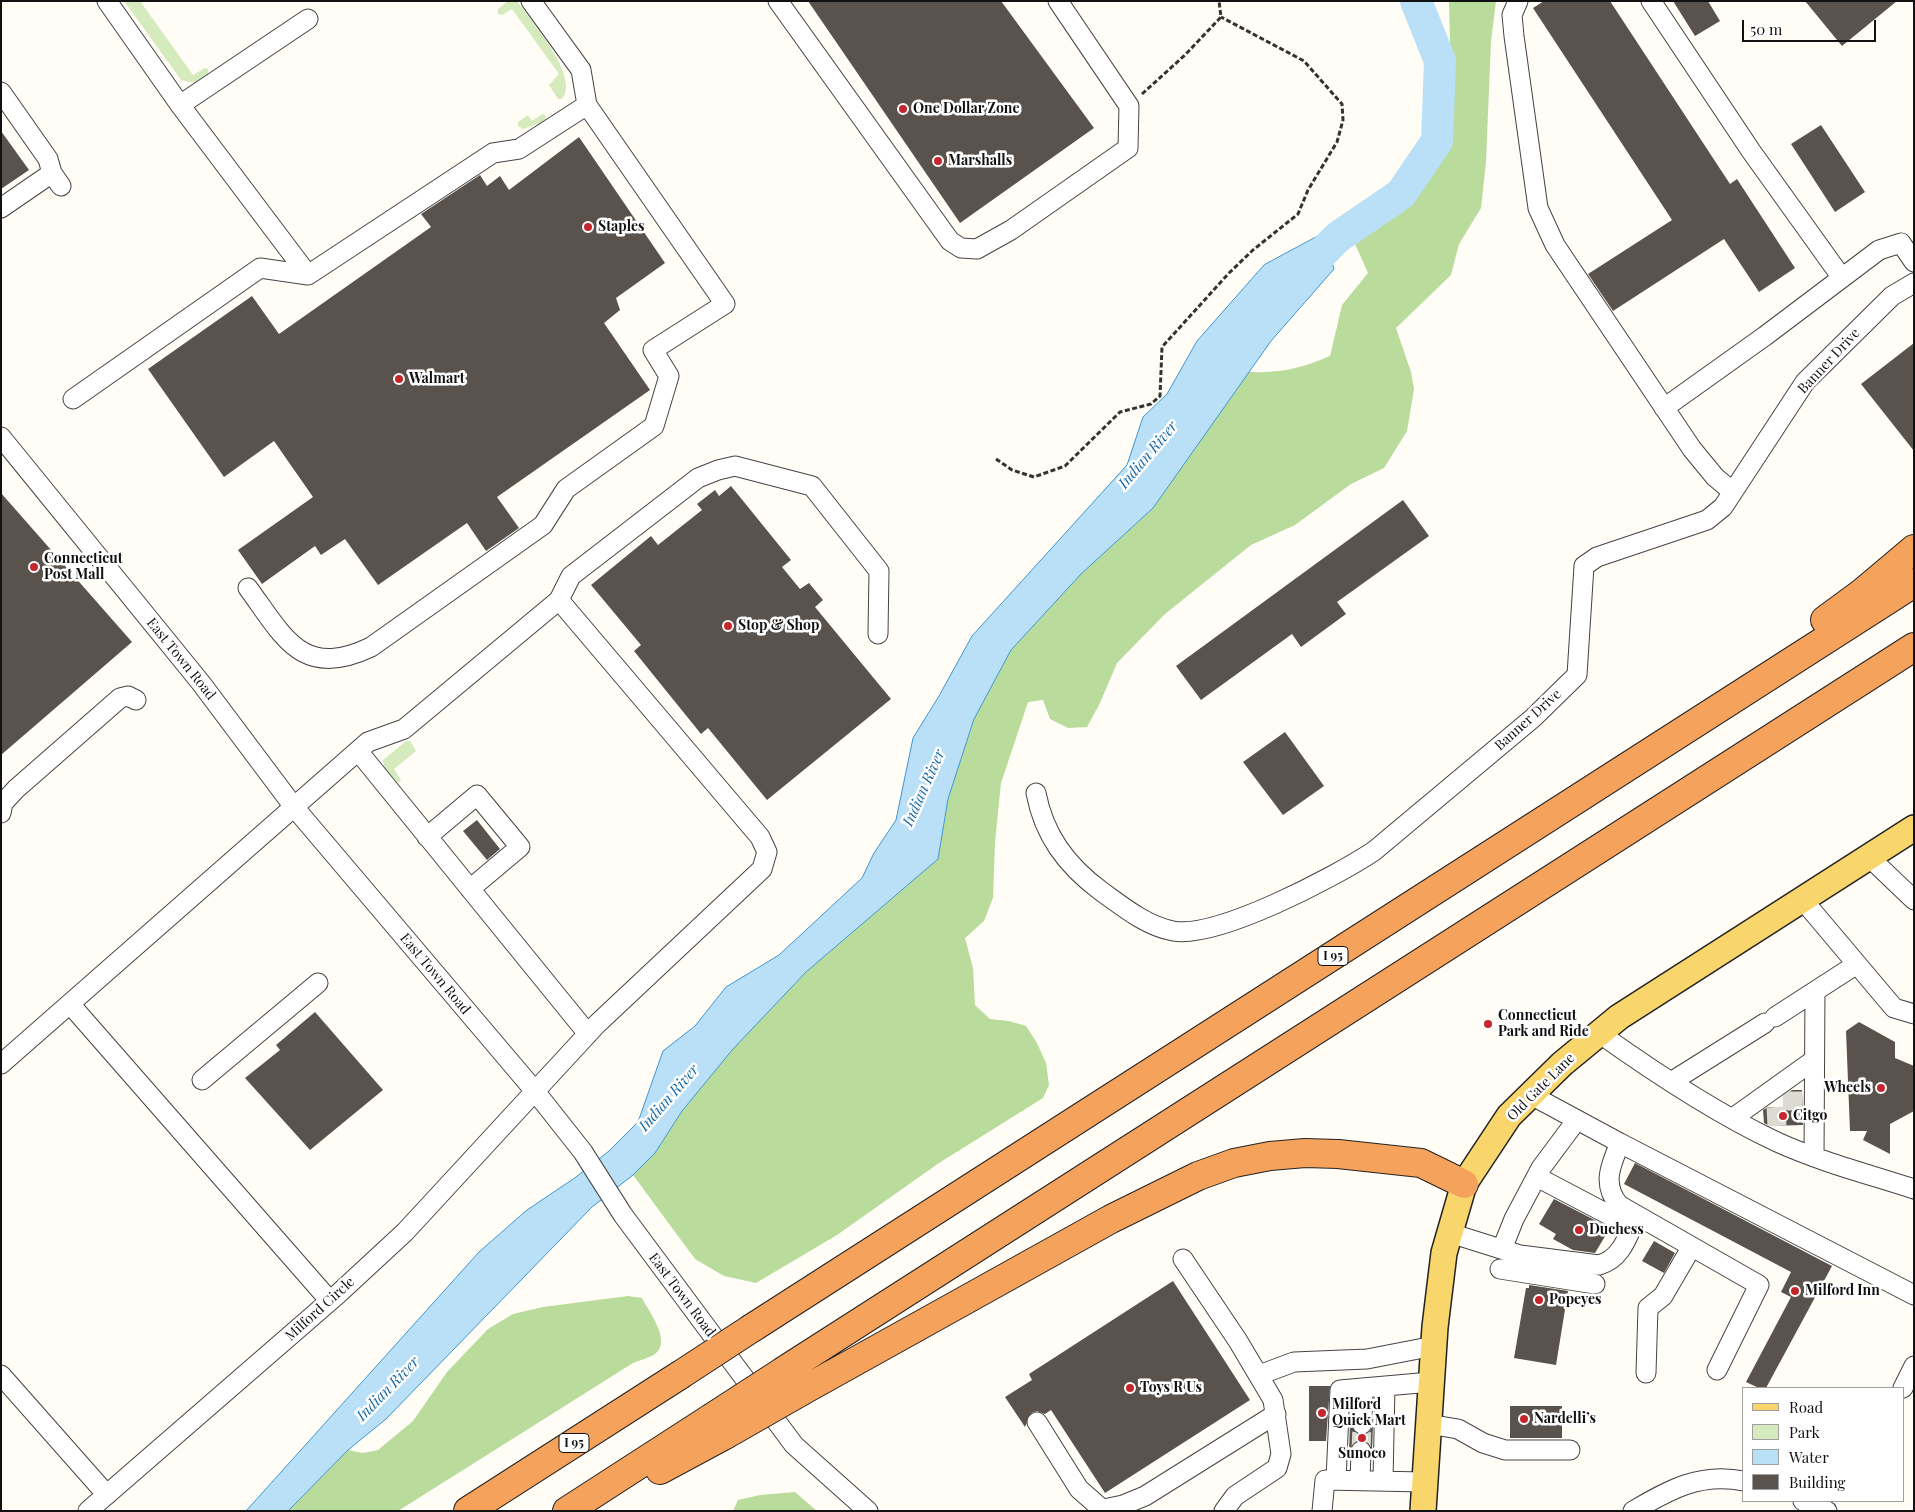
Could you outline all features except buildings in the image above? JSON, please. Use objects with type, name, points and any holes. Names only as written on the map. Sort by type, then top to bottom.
[{"type":"highway","points":[[1560,810],[1863,592],[1914,549]]},
{"type":"highway","name":"I 95","points":[[468,1511],[1914,583]]},
{"type":"highway","points":[[578,1511],[718,1426],[785,1370],[1914,647]]},
{"type":"highway","points":[[566,1511],[718,1426],[802,1391],[1111,1219],[1198,1176],[1234,1163],[1270,1156],[1305,1153],[1338,1154],[1421,1163],[1464,1184]]},
{"type":"main road","name":"Old Gate Lane","points":[[1423,1511],[1431,1382],[1444,1253],[1464,1184],[1509,1116],[1562,1064],[1618,1017],[1914,828]]},
{"type":"street","points":[[108,1],[180,105],[308,275]]},
{"type":"street","points":[[248,588],[286,639],[304,654],[320,658],[354,655],[371,646],[543,525],[566,489],[654,426],[669,376],[653,350],[725,304],[587,105],[581,70],[532,1]]},
{"type":"street","points":[[778,1],[950,241],[961,248],[977,249],[1012,230],[1128,148],[1129,106],[1058,1]]},
{"type":"street","points":[[1518,1],[1512,15],[1514,36],[1538,208],[1555,245],[1664,408],[1715,477],[1732,492]]},
{"type":"street","points":[[1650,1],[1751,151],[1842,278]]},
{"type":"street","points":[[180,105],[308,20]]},
{"type":"street","points":[[1,92],[48,159],[56,179],[1,208]]},
{"type":"street","points":[[73,399],[260,268],[308,275],[493,152],[519,149],[587,105]]},
{"type":"street","points":[[1664,408],[1765,336],[1879,250],[1901,243],[1914,262]]},
{"type":"street","name":"Banner Drive","points":[[1036,793],[1040,815],[1049,836],[1067,860],[1093,885],[1122,907],[1158,927],[1189,932],[1209,930],[1228,924],[1328,878],[1374,851],[1533,718],[1577,675],[1584,566],[1597,557],[1707,520],[1723,507],[1805,382],[1892,296],[1914,283]]},
{"type":"street","name":"East Town Road","points":[[1,437],[201,684],[294,807],[534,1090],[583,1152],[623,1215],[794,1445],[868,1511]]},
{"type":"street","points":[[1,1064],[368,742],[404,729],[559,600],[571,576],[698,478],[735,466],[812,486],[879,572],[878,634]]},
{"type":"street","name":"Milford Circle","points":[[88,1511],[330,1301],[405,1232],[534,1090],[588,1034],[762,869],[767,852],[760,837],[559,600]]},
{"type":"street","points":[[1,813],[3,802],[16,788],[120,698],[128,696],[136,700]]},
{"type":"street","points":[[358,751],[588,1034]]},
{"type":"street","points":[[427,837],[477,795],[520,847],[470,889]]},
{"type":"street","points":[[1868,856],[1914,900]]},
{"type":"street","points":[[1802,899],[1894,1008],[1914,1014]]},
{"type":"street","points":[[1671,1082],[1857,964]]},
{"type":"street","points":[[202,1080],[318,983]]},
{"type":"street","points":[[1733,1118],[1787,1100],[1814,1060],[1815,991]]},
{"type":"street","points":[[70,1004],[330,1301]]},
{"type":"street","points":[[1599,1033],[1671,1082],[1733,1118],[1777,1134],[1814,1157],[1914,1189]]},
{"type":"street","points":[[1787,1100],[1814,1060]]},
{"type":"street","points":[[1531,1095],[1576,1122],[1914,1295]]},
{"type":"street","points":[[1787,1100],[1814,1157]]},
{"type":"street","points":[[1502,1250],[1514,1218],[1536,1177],[1576,1122]]},
{"type":"street","points":[[1620,1144],[1612,1161],[1609,1180],[1611,1195],[1634,1221]]},
{"type":"street","points":[[1536,1177],[1691,1248],[1759,1285],[1716,1370]]},
{"type":"street","points":[[1450,1233],[1520,1255],[1599,1265],[1610,1262],[1617,1257],[1634,1221]]},
{"type":"street","points":[[1646,1373],[1648,1308],[1663,1296],[1691,1248]]},
{"type":"street","points":[[1183,1259],[1259,1375],[1273,1400],[1276,1414],[1280,1454],[1279,1465],[1272,1473],[1235,1496],[1224,1511]]},
{"type":"street","points":[[1500,1268],[1595,1284]]},
{"type":"street","points":[[1259,1375],[1294,1362],[1368,1359],[1434,1346]]},
{"type":"street","points":[[1904,1387],[1914,1366]]},
{"type":"street","points":[[1,1375],[108,1495]]},
{"type":"street","points":[[1336,1480],[1340,1390],[1431,1382]]},
{"type":"street","points":[[1383,1480],[1385,1386]]},
{"type":"street","points":[[1362,1424],[1363,1388]]},
{"type":"street","points":[[1037,1422],[1079,1489],[1104,1510],[1145,1496],[1276,1414]]},
{"type":"street","points":[[1428,1424],[1458,1429],[1483,1443],[1506,1450],[1570,1450]]},
{"type":"street","points":[[1360,1480],[1361,1451]]},
{"type":"street","points":[[1633,1511],[1660,1494],[1686,1483],[1713,1478],[1742,1481]]},
{"type":"street","points":[[1322,1511],[1325,1480],[1424,1482]]},
{"type":"street","points":[[1805,1502],[1827,1511]]},
{"type":"path","points":[[1129,106],[1185,56],[1221,17],[1219,1]]},
{"type":"path","points":[[996,459],[1012,470],[1034,477],[1058,469],[1065,466],[1120,412],[1151,404],[1160,396],[1162,347],[1253,250],[1298,214],[1308,190],[1337,142],[1343,120],[1342,104],[1329,87],[1304,62],[1221,17]]},
{"type":"green space","points":[[124,1],[140,1],[193,75],[205,68],[208,69],[208,74],[195,83],[181,80]]},
{"type":"green space","points":[[508,1],[517,1],[560,63],[565,77],[566,89],[562,99],[558,99],[549,85],[559,74],[512,9],[502,15],[498,14],[498,9]]},
{"type":"green space","points":[[1449,1],[1496,1],[1491,41],[1486,162],[1481,208],[1459,244],[1451,275],[1396,328],[1411,372],[1414,389],[1407,431],[1384,468],[1351,484],[1295,525],[1251,545],[1165,614],[1117,663],[1100,703],[1087,727],[1068,728],[1050,719],[1043,700],[1028,702],[1001,783],[995,842],[993,898],[984,921],[965,938],[973,968],[975,1005],[990,1019],[1009,1021],[1026,1026],[1037,1043],[1046,1063],[1049,1085],[1043,1098],[939,1163],[837,1235],[756,1283],[724,1276],[695,1259],[633,1175],[655,1153],[682,1111],[733,1049],[806,972],[938,859],[948,799],[974,719],[1011,650],[1081,574],[1153,508],[1248,372],[1270,372],[1290,369],[1330,356],[1342,305],[1368,273],[1355,244],[1352,219],[1385,189],[1401,181],[1437,155],[1443,129],[1450,44]]},
{"type":"green space","points":[[542,114],[545,115],[546,119],[541,123],[523,129],[518,126],[518,122],[528,115],[532,121]]},
{"type":"green space","points":[[406,741],[410,741],[416,751],[394,769],[401,780],[398,783],[384,768],[383,760]]},
{"type":"green space","points":[[628,1296],[642,1298],[658,1326],[661,1342],[660,1348],[655,1354],[633,1363],[398,1511],[288,1511],[348,1450],[363,1453],[378,1450],[413,1421],[447,1372],[488,1329],[513,1314],[543,1307]]},
{"type":"green space","points":[[795,1492],[817,1511],[733,1511],[738,1500],[760,1495]]},
{"type":"water","points":[[1324,233],[1334,269],[1271,341],[1153,508],[1081,574],[1011,650],[974,719],[948,799],[938,859],[806,972],[733,1049],[682,1111],[655,1153],[633,1175],[592,1207],[386,1419],[348,1450],[288,1511],[246,1511],[479,1252],[527,1210],[576,1177],[609,1151],[638,1122],[663,1051],[695,1026],[726,987],[779,955],[862,878],[874,853],[896,820],[913,738],[972,636],[1127,465],[1143,417],[1167,394],[1197,341],[1264,265]]},
{"type":"waterway","name":"Indian River","points":[[1295,280],[1338,237],[1401,194],[1437,141],[1440,61],[1416,1]]},
{"type":"tunnel","points":[[1783,1101],[1802,1101]]},
{"type":"tunnel","points":[[1776,1107],[1777,1126]]},
{"type":"tunnel","points":[[1361,1451],[1362,1424]]},
{"type":"place","name":"One Dollar Zone","points":[[903,109]]},
{"type":"place","name":"Marshalls","points":[[938,161]]},
{"type":"place","name":"Staples","points":[[588,227]]},
{"type":"place","name":"Walmart","points":[[399,379]]},
{"type":"place","name":"Connecticut Post Mall","points":[[34,567]]},
{"type":"place","name":"Stop & Shop","points":[[728,626]]},
{"type":"place","name":"Connecticut Park and Ride","points":[[1488,1024]]},
{"type":"place","name":"Wheels","points":[[1881,1088]]},
{"type":"place","name":"Citgo","points":[[1783,1116]]},
{"type":"place","name":"Duchess","points":[[1579,1230]]},
{"type":"place","name":"Milford Inn","points":[[1795,1291]]},
{"type":"place","name":"Popeyes","points":[[1539,1300]]},
{"type":"place","name":"Toys R Us","points":[[1130,1388]]},
{"type":"place","name":"Milford Quick Mart","points":[[1322,1413]]},
{"type":"place","name":"Nardelli’s","points":[[1524,1419]]},
{"type":"place","name":"Sunoco","points":[[1362,1438]]}]
